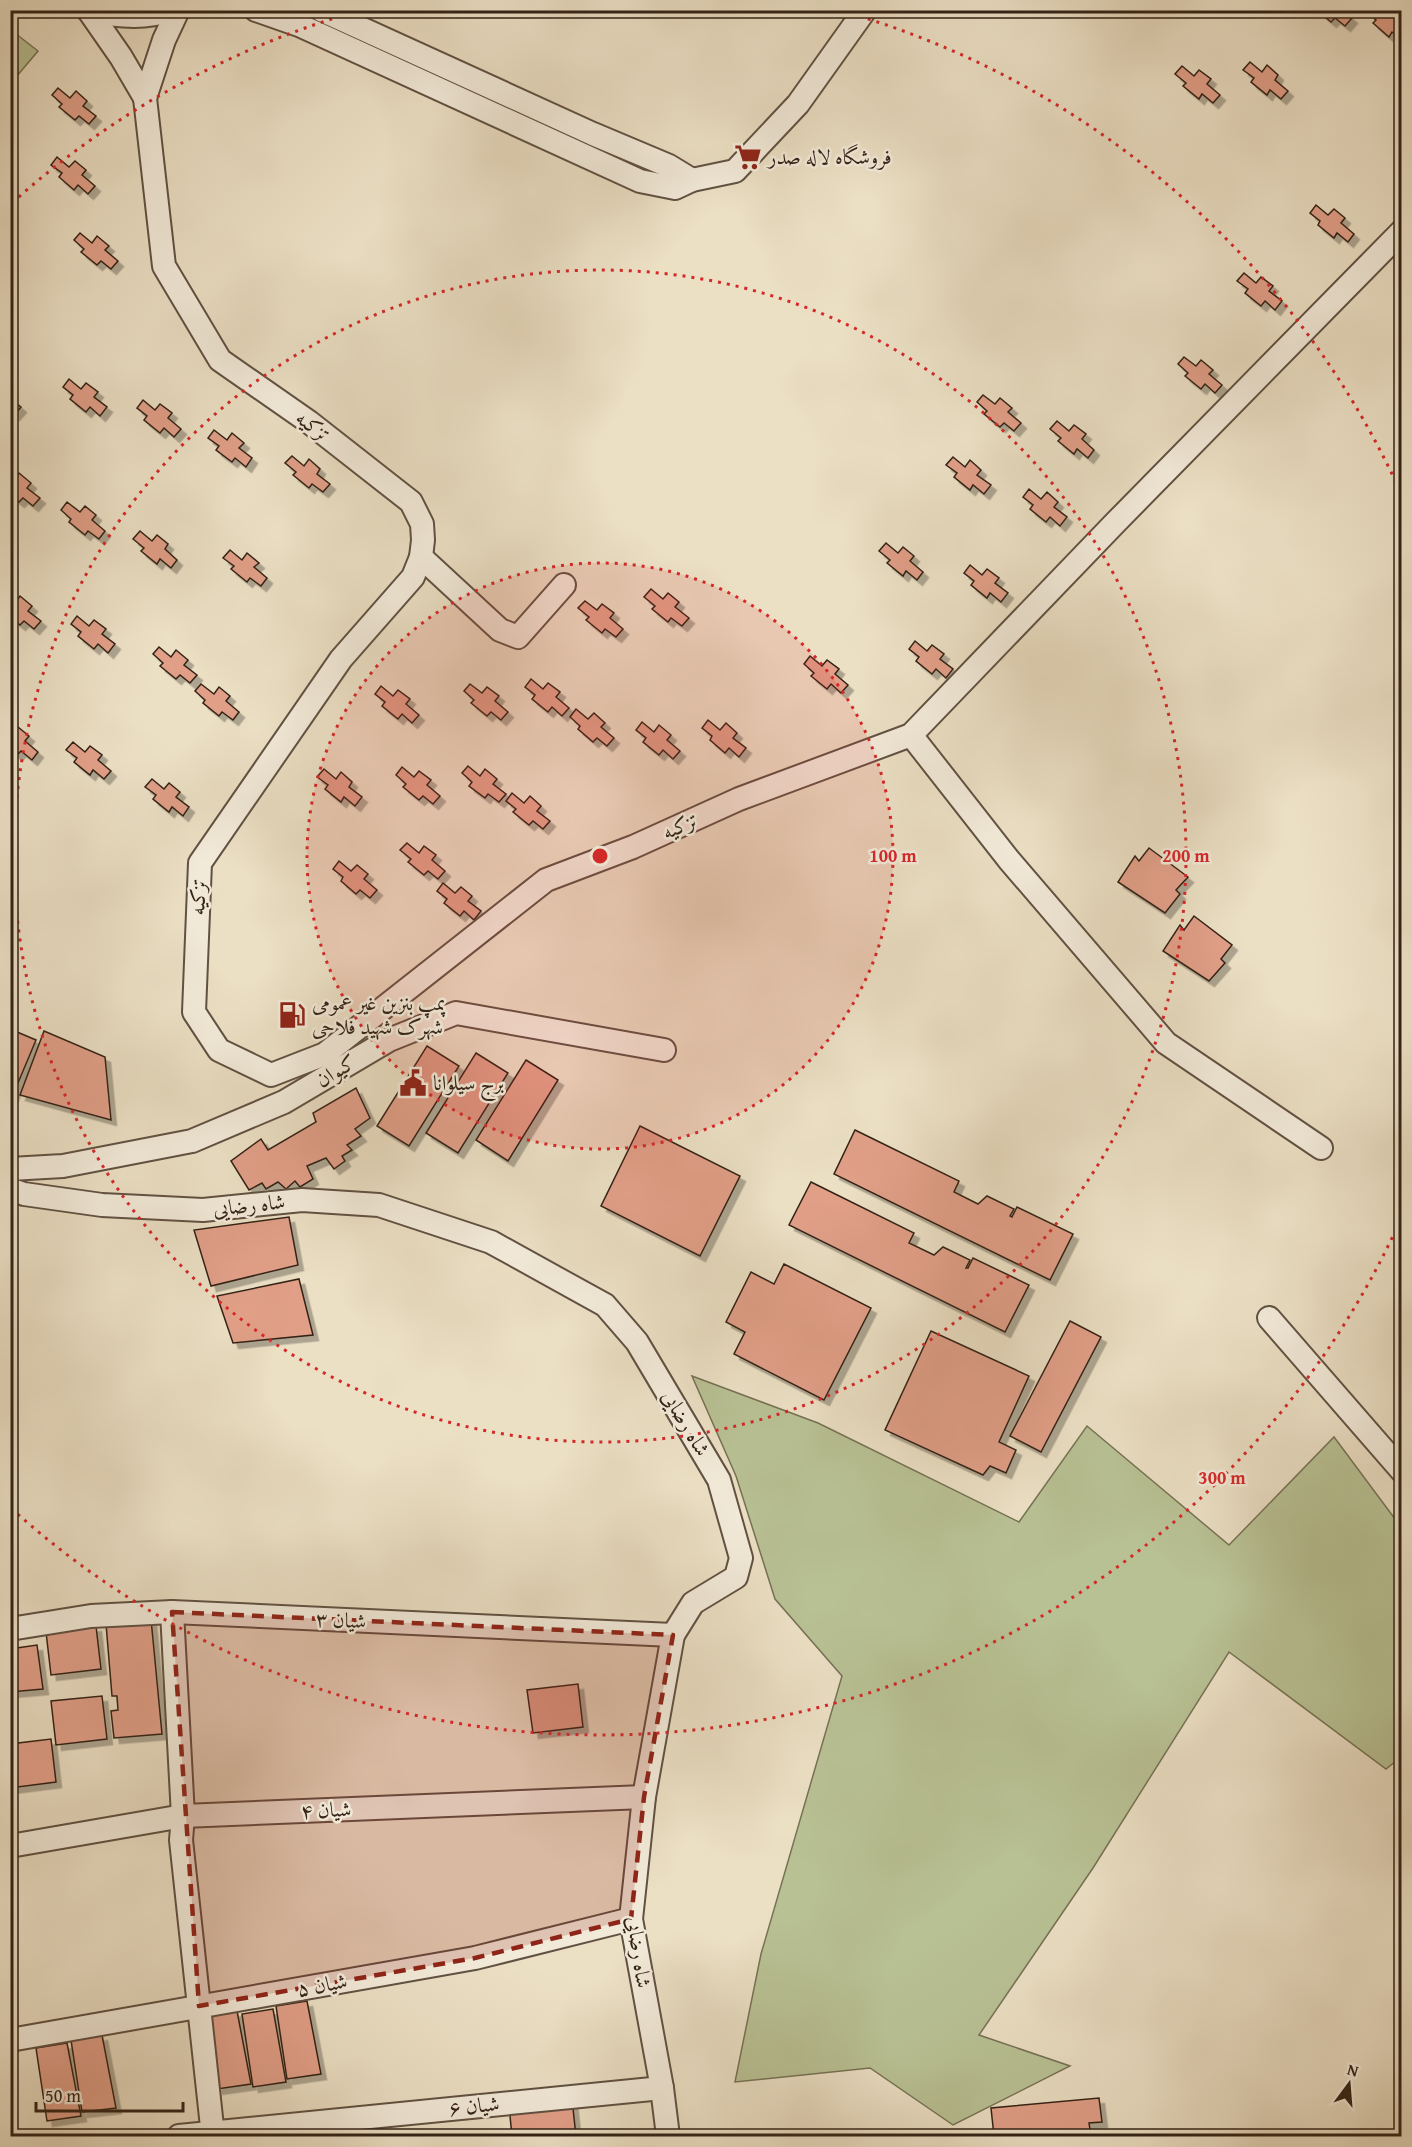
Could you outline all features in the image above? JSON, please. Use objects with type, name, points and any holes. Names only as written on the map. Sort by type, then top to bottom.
[{"type":"street","points":[[89,11],[142,16],[170,10]]},
{"type":"street","name":"تزکیه","points":[[145,98],[164,40],[178,10]]},
{"type":"street","points":[[256,10],[302,18],[640,181],[675,188],[692,180],[735,171],[798,104],[865,10]]},
{"type":"street","points":[[321,10],[592,134],[669,166],[692,180]]},
{"type":"street","name":"تزکیه","points":[[89,11],[121,57],[145,98],[164,266],[220,360],[309,422],[411,502],[422,524],[421,557],[413,578],[342,659],[200,863],[194,1012],[219,1050],[271,1075],[325,1054],[546,880],[633,847],[739,800],[911,735]]},
{"type":"street","points":[[1321,1148],[1166,1043],[1009,860],[911,735],[1401,231]]},
{"type":"street","points":[[421,557],[500,630],[518,637],[564,585]]},
{"type":"street","name":"کیوان","points":[[10,1169],[63,1166],[192,1141],[284,1102],[389,1040],[456,1013],[664,1050]]},
{"type":"street","name":"شاه رضایی","points":[[10,1189],[24,1194],[102,1205],[203,1210],[302,1200],[379,1205],[490,1242],[605,1305],[637,1342],[719,1480],[741,1558],[736,1577],[693,1603],[673,1635],[644,1797],[631,1919],[662,2088],[668,2136]]},
{"type":"street","points":[[1269,1318],[1401,1471]]},
{"type":"street","points":[[172,1612],[183,1816],[182,1840],[213,2134]]},
{"type":"street","name":"شیان ۳","points":[[10,1629],[91,1616],[172,1612],[673,1635]]},
{"type":"street","name":"شیان ۴","points":[[10,1846],[183,1816],[644,1797]]},
{"type":"street","name":"شیان ۵","points":[[10,2040],[475,1958],[631,1919]]},
{"type":"street","name":"شیان ۶","points":[[179,2136],[662,2088]]},
{"type":"highlighted area","points":[[172,1612],[673,1635],[644,1797],[631,1919],[475,1958],[199,2006]]},
{"type":"green space","points":[[11,30],[38,51],[11,83]]},
{"type":"green space","points":[[692,1376],[818,1423],[1019,1522],[1087,1426],[1229,1545],[1334,1437],[1401,1527],[1401,1757],[1386,1769],[1229,1652],[1093,1868],[979,2035],[1070,2066],[953,2125],[870,2068],[735,2082],[761,1954],[842,1676],[775,1599],[736,1476]]},
{"type":"building","points":[[1317,10],[1343,10],[1352,18],[1345,26],[1335,18],[1331,22]]},
{"type":"building","points":[[1366,10],[1380,10],[1384,14],[1386,10],[1393,10],[1400,17],[1396,22],[1402,26],[1402,40],[1392,32],[1389,37],[1373,23],[1376,20]]},
{"type":"building","points":[[1250,62],[1262,72],[1267,65],[1278,75],[1275,80],[1288,91],[1281,99],[1270,90],[1267,95],[1251,82],[1254,78],[1243,70]]},
{"type":"building","points":[[1182,66],[1194,76],[1199,70],[1211,79],[1207,84],[1220,95],[1213,103],[1202,94],[1199,99],[1183,86],[1186,83],[1175,74]]},
{"type":"building","points":[[58,88],[70,98],[76,91],[87,101],[83,106],[96,116],[89,124],[79,116],[75,120],[59,107],[62,104],[52,95]]},
{"type":"building","points":[[57,157],[69,167],[75,161],[86,170],[82,175],[95,186],[88,194],[78,185],[74,190],[59,177],[62,173],[51,165]]},
{"type":"building","points":[[1316,205],[1328,215],[1334,209],[1345,218],[1341,223],[1354,234],[1348,242],[1337,233],[1334,238],[1318,225],[1320,221],[1310,213]]},
{"type":"building","points":[[80,233],[92,243],[97,236],[109,246],[105,250],[118,261],[111,269],[101,261],[97,265],[81,252],[84,249],[74,240]]},
{"type":"building","points":[[1244,273],[1256,283],[1261,277],[1273,286],[1269,291],[1282,301],[1275,310],[1265,301],[1261,306],[1245,293],[1248,289],[1237,281]]},
{"type":"building","points":[[1184,357],[1196,366],[1201,360],[1213,370],[1209,374],[1222,385],[1215,393],[1205,384],[1201,389],[1185,376],[1188,373],[1178,364]]},
{"type":"building","points":[[69,379],[81,389],[86,383],[98,392],[94,397],[107,407],[100,416],[90,407],[86,412],[70,399],[73,395],[63,387]]},
{"type":"building","points":[[983,395],[995,404],[1000,398],[1012,408],[1008,412],[1021,423],[1014,431],[1004,423],[1000,427],[984,414],[987,411],[977,402]]},
{"type":"building","points":[[10,398],[21,407],[14,415],[10,412]]},
{"type":"building","points":[[143,400],[155,410],[160,404],[172,413],[168,418],[181,429],[174,437],[164,428],[160,433],[144,420],[147,416],[137,408]]},
{"type":"building","points":[[1057,421],[1069,431],[1074,425],[1086,434],[1082,439],[1094,450],[1088,458],[1077,449],[1074,454],[1058,441],[1061,438],[1050,429]]},
{"type":"building","points":[[214,430],[227,440],[232,433],[244,443],[239,448],[252,458],[246,467],[235,458],[232,462],[216,450],[219,446],[208,438]]},
{"type":"building","points":[[292,456],[304,466],[309,459],[320,469],[317,474],[330,484],[323,492],[312,484],[309,488],[293,475],[296,472],[285,463]]},
{"type":"building","points":[[953,457],[965,467],[970,460],[981,470],[977,475],[991,485],[984,494],[973,485],[970,490],[954,477],[957,473],[946,465]]},
{"type":"building","points":[[19,473],[31,483],[27,488],[40,498],[33,506],[23,498],[19,502],[10,495],[10,477],[14,480]]},
{"type":"building","points":[[1029,489],[1041,499],[1047,492],[1058,502],[1054,507],[1067,517],[1060,526],[1050,517],[1046,522],[1030,509],[1033,505],[1023,497]]},
{"type":"building","points":[[67,502],[80,512],[85,506],[96,515],[92,520],[105,531],[99,539],[88,531],[85,535],[69,522],[71,519],[61,510]]},
{"type":"building","points":[[140,531],[152,541],[157,535],[168,544],[165,549],[177,560],[171,568],[160,559],[157,564],[141,551],[144,548],[133,539]]},
{"type":"building","points":[[886,543],[898,553],[903,547],[914,556],[910,561],[923,572],[917,580],[906,571],[903,576],[887,563],[890,560],[879,551]]},
{"type":"building","points":[[230,550],[242,560],[247,553],[259,563],[254,567],[267,578],[261,586],[250,578],[247,582],[231,569],[234,566],[223,558]]},
{"type":"building","points":[[970,565],[982,575],[987,569],[999,578],[995,583],[1008,593],[1001,602],[990,593],[987,598],[971,585],[974,581],[964,573]]},
{"type":"building","points":[[651,589],[663,599],[668,593],[679,602],[675,607],[689,618],[682,626],[671,618],[668,622],[652,609],[655,606],[644,597]]},
{"type":"building","points":[[20,596],[32,606],[28,611],[41,621],[34,629],[24,621],[20,625],[10,617],[10,599],[15,603]]},
{"type":"building","points":[[585,601],[597,610],[602,604],[614,613],[610,618],[623,629],[616,637],[605,629],[602,633],[586,620],[589,617],[578,608]]},
{"type":"building","points":[[77,616],[89,626],[94,620],[106,629],[102,634],[115,644],[108,653],[98,644],[94,649],[78,636],[81,632],[71,624]]},
{"type":"building","points":[[915,641],[927,651],[932,645],[944,654],[940,659],[953,669],[946,678],[936,669],[932,674],[916,661],[919,657],[909,649]]},
{"type":"building","points":[[159,647],[171,657],[176,650],[188,660],[184,665],[197,675],[190,683],[180,675],[176,679],[160,666],[163,663],[153,654]]},
{"type":"building","points":[[810,656],[822,666],[827,660],[839,669],[835,674],[848,685],[841,693],[831,684],[827,689],[811,676],[814,673],[804,664]]},
{"type":"building","points":[[531,679],[543,689],[548,683],[560,692],[556,697],[569,708],[562,716],[552,707],[548,712],[532,699],[535,695],[525,687]]},
{"type":"building","points":[[201,684],[214,694],[219,687],[230,696],[226,701],[239,712],[233,720],[222,712],[219,716],[203,703],[205,700],[195,691]]},
{"type":"building","points":[[470,684],[482,693],[487,687],[499,696],[495,701],[508,712],[501,720],[491,712],[487,716],[471,703],[474,700],[464,691]]},
{"type":"building","points":[[381,686],[393,696],[398,690],[410,699],[406,704],[419,715],[412,723],[402,714],[398,719],[382,706],[385,702],[375,694]]},
{"type":"building","points":[[576,709],[588,719],[594,713],[605,723],[601,727],[614,738],[607,746],[597,738],[593,742],[578,729],[580,726],[570,717]]},
{"type":"building","points":[[708,720],[720,730],[726,723],[737,733],[733,738],[746,748],[739,757],[729,748],[725,753],[710,740],[712,736],[702,728]]},
{"type":"building","points":[[642,722],[654,732],[659,725],[671,735],[667,740],[680,751],[673,759],[663,750],[659,755],[643,742],[646,738],[636,730]]},
{"type":"building","points":[[18,727],[29,736],[25,741],[38,752],[32,760],[21,751],[17,755],[10,750],[10,732],[12,733]]},
{"type":"building","points":[[73,742],[85,752],[90,746],[102,755],[98,760],[111,771],[104,779],[93,770],[90,775],[74,762],[77,758],[66,750]]},
{"type":"building","points":[[468,766],[480,776],[485,769],[497,779],[493,784],[506,794],[499,802],[488,794],[485,798],[469,786],[472,782],[462,773]]},
{"type":"building","points":[[402,767],[414,777],[419,771],[431,780],[427,785],[440,796],[433,804],[423,796],[419,800],[403,787],[406,784],[396,775]]},
{"type":"building","points":[[324,769],[336,779],[341,772],[352,782],[349,787],[362,797],[355,806],[344,797],[341,802],[325,789],[328,785],[317,777]]},
{"type":"building","points":[[152,779],[164,789],[169,783],[180,792],[176,797],[189,807],[183,816],[172,807],[169,812],[153,799],[156,795],[145,787]]},
{"type":"building","points":[[512,793],[524,803],[530,796],[541,806],[537,811],[550,821],[543,829],[533,821],[529,825],[513,812],[516,809],[506,801]]},
{"type":"building","points":[[407,843],[419,853],[424,846],[436,855],[432,860],[445,871],[438,879],[428,871],[424,875],[408,862],[411,859],[400,850]]},
{"type":"building","points":[[1149,848],[1188,877],[1176,890],[1180,894],[1165,913],[1118,882],[1135,856],[1139,861]]},
{"type":"building","points":[[339,861],[351,871],[357,865],[368,874],[364,879],[377,890],[370,898],[360,890],[356,894],[341,881],[343,877],[333,869]]},
{"type":"building","points":[[443,883],[455,893],[461,887],[472,896],[468,901],[481,911],[474,920],[464,911],[460,916],[444,903],[447,899],[437,891]]},
{"type":"building","points":[[1194,916],[1232,945],[1221,959],[1225,963],[1209,981],[1163,951],[1180,925],[1184,930]]},
{"type":"building","points":[[10,1029],[36,1040],[10,1102]]},
{"type":"building","points":[[44,1031],[105,1057],[111,1120],[20,1095]]},
{"type":"building","points":[[427,1046],[459,1066],[409,1146],[377,1126]]},
{"type":"building","points":[[476,1053],[508,1073],[458,1153],[426,1133]]},
{"type":"building","points":[[526,1060],[558,1080],[508,1161],[476,1140]]},
{"type":"building","points":[[356,1088],[370,1118],[355,1129],[361,1136],[347,1145],[352,1150],[342,1156],[345,1161],[334,1169],[326,1158],[307,1166],[313,1179],[300,1187],[295,1181],[286,1189],[278,1182],[266,1189],[262,1183],[249,1190],[231,1161],[261,1139],[268,1150],[316,1122],[313,1113]]},
{"type":"building","points":[[640,1126],[740,1176],[700,1256],[601,1206]]},
{"type":"building","points":[[855,1130],[959,1181],[954,1192],[978,1204],[987,1196],[1014,1209],[1010,1216],[1012,1217],[1017,1207],[1073,1234],[1050,1280],[834,1174]]},
{"type":"building","points":[[811,1182],[914,1233],[909,1243],[934,1255],[943,1247],[970,1260],[966,1268],[973,1258],[1029,1285],[1005,1332],[789,1225]]},
{"type":"building","points":[[289,1217],[298,1265],[211,1286],[194,1230]]},
{"type":"building","points":[[784,1264],[871,1308],[824,1400],[734,1354],[745,1332],[726,1322],[751,1272],[774,1284]]},
{"type":"building","points":[[299,1279],[313,1335],[233,1343],[217,1296]]},
{"type":"building","points":[[1070,1321],[1101,1337],[1041,1452],[1010,1436]]},
{"type":"building","points":[[931,1331],[1029,1376],[999,1442],[1016,1450],[1006,1473],[990,1466],[983,1475],[885,1430]]},
{"type":"building","points":[[151,1619],[162,1734],[114,1738],[111,1711],[118,1710],[117,1696],[112,1696],[106,1624]]},
{"type":"building","points":[[96,1626],[101,1669],[51,1675],[46,1632]]},
{"type":"building","points":[[37,1645],[43,1689],[10,1692],[10,1649]]},
{"type":"building","points":[[578,1684],[583,1727],[533,1733],[527,1690]]},
{"type":"building","points":[[102,1696],[107,1739],[56,1745],[51,1701]]},
{"type":"building","points":[[51,1739],[56,1782],[10,1788],[10,1744]]},
{"type":"building","points":[[307,2001],[321,2074],[287,2079],[276,2006]]},
{"type":"building","points":[[273,2009],[286,2082],[253,2087],[242,2014]]},
{"type":"building","points":[[237,2011],[251,2084],[217,2089],[206,2016]]},
{"type":"building","points":[[102,2035],[116,2108],[82,2112],[71,2040]]},
{"type":"building","points":[[67,2043],[81,2116],[47,2121],[36,2048]]},
{"type":"building","points":[[1099,2098],[1102,2122],[1089,2123],[1091,2136],[994,2136],[991,2108]]},
{"type":"building","points":[[572,2099],[576,2136],[512,2136],[509,2106]]},
{"type":"place","name":"فروشگاه لاله صدر","points":[[748,157]]},
{"type":"place","name":"پمپ بنزین غیر عمومی شهرک شهید فلاحی","points":[[292,1015]]},
{"type":"place","name":"برج سیلوانا","points":[[413,1083]]}]
